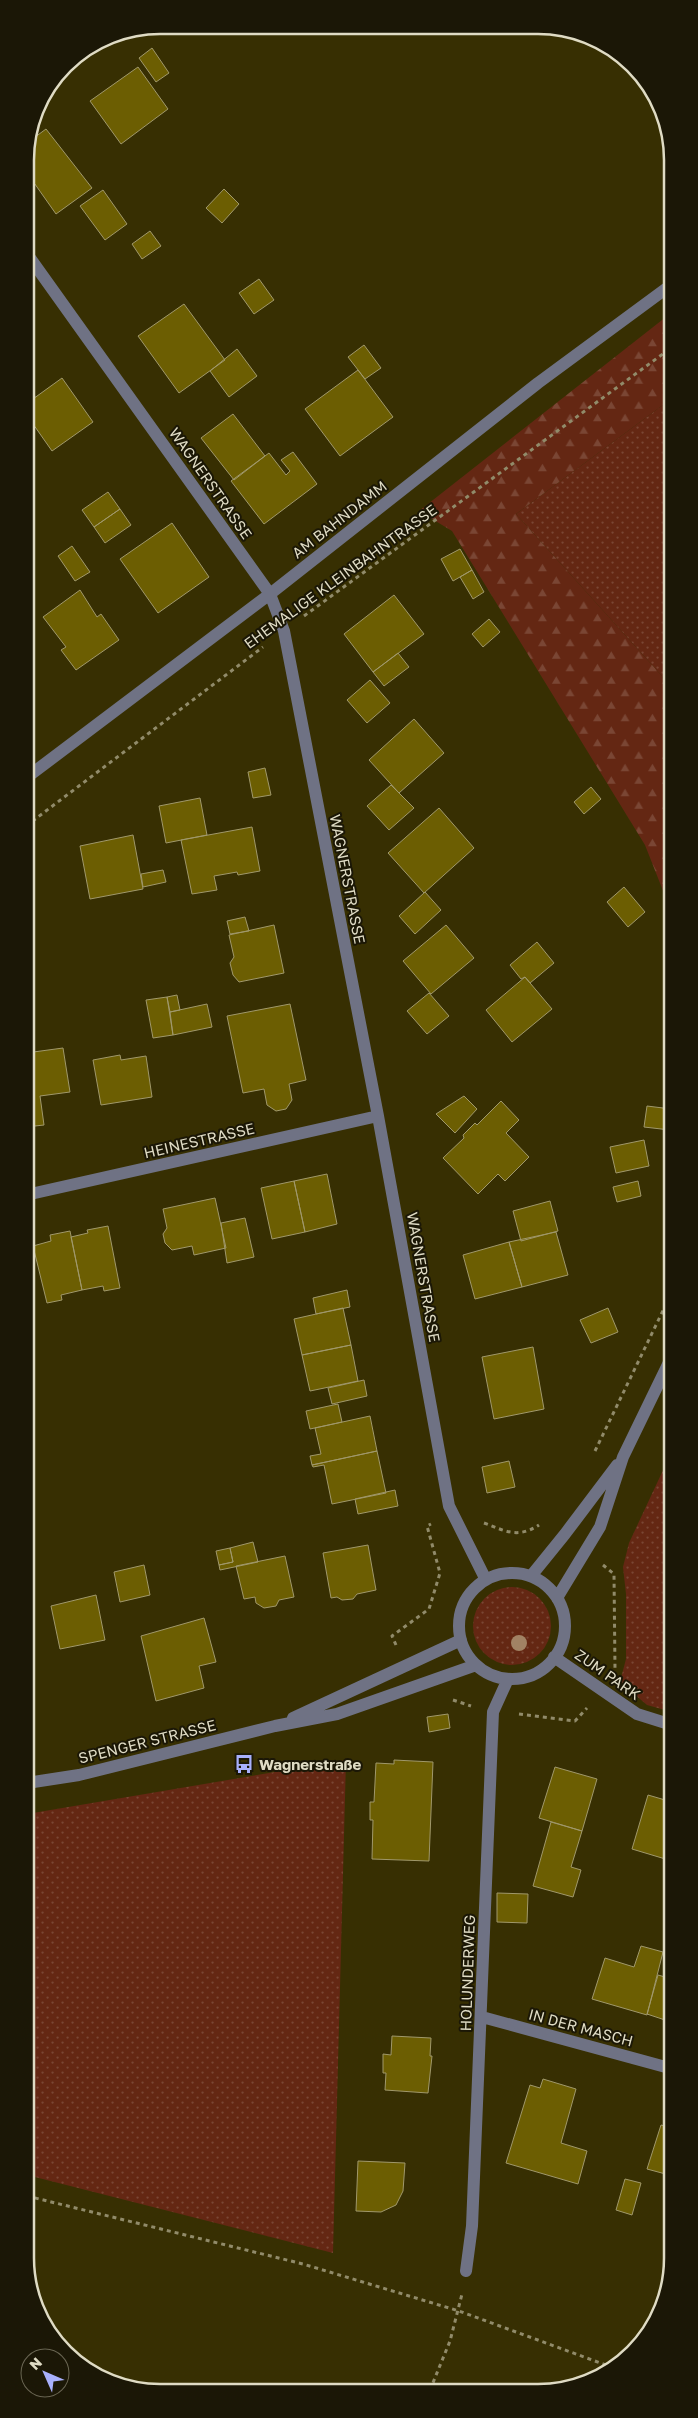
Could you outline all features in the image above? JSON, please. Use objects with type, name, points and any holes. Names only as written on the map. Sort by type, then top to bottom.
[{"type":"street","name":"WAGNERSTRASSE","points":[[34,264],[270,594],[284,631],[378,1116],[449,1506],[486,1580]]},
{"type":"street","name":"AM BAHNDAMM","points":[[34,772],[270,594],[538,383],[664,289]]},
{"type":"street","name":"HEINESTRASSE","points":[[34,1193],[378,1116]]},
{"type":"street","points":[[557,1598],[600,1527],[623,1457],[664,1372]]},
{"type":"street","points":[[530,1576],[565,1534],[623,1457]]},
{"type":"street","points":[[508,1572],[530,1576],[546,1585],[557,1598],[563,1611],[565,1624],[562,1642],[549,1664],[534,1674],[508,1679],[488,1673],[476,1665],[466,1654],[460,1640],[459,1629],[464,1603],[474,1588],[486,1580],[508,1572]]},
{"type":"street","name":"SPENGER STRASSE","points":[[275,1726],[460,1640]]},
{"type":"street","name":"ZUM PARK","points":[[554,1657],[637,1714],[664,1722]]},
{"type":"street","name":"SPENGER STRASSE","points":[[34,1782],[79,1774],[275,1726],[337,1714],[476,1665]]},
{"type":"street","name":"HOLUNDERWEG","points":[[466,2271],[472,2226],[493,1712],[508,1679]]},
{"type":"street","name":"IN DER MASCH","points":[[482,2017],[664,2067]]},
{"type":"path","name":"EHEMALIGE KLEINBAHNTRASSE","points":[[34,820],[284,631],[664,353]]},
{"type":"path","points":[[592,1457],[664,1308]]},
{"type":"path","points":[[586,1551],[614,1574],[616,1668],[602,1690]]},
{"type":"path","points":[[34,2197],[303,2264],[459,2311],[605,2365]]},
{"type":"path","points":[[432,2384],[459,2311],[466,2271]]},
{"type":"green space","points":[[664,318],[664,404],[516,514],[662,676],[664,682],[664,893],[645,845],[452,531],[419,511]]},
{"type":"green space","points":[[664,404],[664,682],[662,676],[516,514]]},
{"type":"green space","points":[[664,1468],[664,1710],[647,1705],[620,1682],[626,1659],[626,1594],[623,1567],[629,1543]]},
{"type":"green space","points":[[504,1587],[520,1587],[534,1593],[545,1604],[551,1618],[551,1634],[545,1648],[534,1659],[520,1665],[504,1665],[490,1659],[479,1648],[473,1634],[473,1618],[479,1604],[490,1593]]},
{"type":"green space","points":[[346,1760],[333,2253],[34,2177],[34,1813]]},
{"type":"building","points":[[152,48],[169,73],[156,82],[139,58]]},
{"type":"building","points":[[138,67],[168,109],[121,144],[90,101]]},
{"type":"building","points":[[46,129],[92,188],[56,214],[34,183],[34,152],[36,136]]},
{"type":"building","points":[[224,189],[239,204],[222,223],[206,208]]},
{"type":"building","points":[[103,190],[127,224],[105,240],[80,206]]},
{"type":"building","points":[[150,231],[161,246],[142,259],[132,244]]},
{"type":"building","points":[[259,279],[274,300],[254,314],[239,293]]},
{"type":"building","points":[[184,304],[225,360],[179,393],[138,336]]},
{"type":"building","points":[[364,345],[381,368],[365,379],[348,357]]},
{"type":"building","points":[[237,349],[257,376],[229,397],[210,371]]},
{"type":"building","points":[[358,370],[393,417],[340,456],[305,409]]},
{"type":"building","points":[[62,378],[93,422],[52,451],[34,425],[34,398]]},
{"type":"building","points":[[233,414],[265,456],[234,480],[201,438]]},
{"type":"building","points":[[293,452],[317,484],[264,524],[231,481],[269,453],[286,475],[290,471],[281,460]]},
{"type":"building","points":[[108,492],[120,509],[94,527],[82,510]]},
{"type":"building","points":[[120,509],[131,525],[105,543],[94,527]]},
{"type":"building","points":[[172,523],[209,577],[158,613],[120,559]]},
{"type":"building","points":[[72,546],[90,572],[75,581],[58,556]]},
{"type":"building","points":[[460,549],[472,570],[453,581],[441,559]]},
{"type":"building","points":[[472,570],[484,592],[473,599],[460,577]]},
{"type":"building","points":[[80,590],[97,617],[101,614],[119,640],[76,670],[61,650],[66,647],[43,617]]},
{"type":"building","points":[[394,595],[424,634],[373,672],[344,634]]},
{"type":"building","points":[[489,619],[500,632],[483,647],[472,634]]},
{"type":"building","points":[[398,653],[409,667],[384,686],[373,672]]},
{"type":"building","points":[[370,680],[390,703],[367,723],[347,700]]},
{"type":"building","points":[[414,719],[444,753],[399,793],[369,760]]},
{"type":"building","points":[[265,768],[271,795],[253,798],[248,772]]},
{"type":"building","points":[[391,785],[414,808],[389,830],[367,806]]},
{"type":"building","points":[[591,787],[601,799],[584,814],[574,802]]},
{"type":"building","points":[[200,798],[207,835],[166,843],[159,806]]},
{"type":"building","points":[[439,808],[474,848],[424,893],[388,853]]},
{"type":"building","points":[[252,827],[260,871],[238,875],[237,872],[214,876],[217,890],[192,894],[181,840]]},
{"type":"building","points":[[133,835],[143,889],[90,899],[80,846]]},
{"type":"building","points":[[163,870],[166,882],[143,887],[141,874]]},
{"type":"building","points":[[624,887],[645,912],[628,927],[607,902]]},
{"type":"building","points":[[425,892],[441,910],[415,934],[399,916]]},
{"type":"building","points":[[245,917],[249,931],[230,934],[227,921]]},
{"type":"building","points":[[274,925],[284,973],[239,982],[233,975],[230,963],[234,957],[229,935]]},
{"type":"building","points":[[446,925],[474,958],[431,994],[403,961]]},
{"type":"building","points":[[537,942],[554,963],[530,983],[525,977],[521,979],[510,965]]},
{"type":"building","points":[[525,977],[552,1009],[512,1042],[486,1010]]},
{"type":"building","points":[[429,993],[449,1016],[427,1034],[407,1011]]},
{"type":"building","points":[[177,995],[180,1010],[170,1012],[167,997]]},
{"type":"building","points":[[167,997],[173,1035],[153,1038],[146,1000]]},
{"type":"building","points":[[207,1004],[212,1027],[173,1035],[170,1012]]},
{"type":"building","points":[[290,1004],[306,1080],[289,1084],[292,1100],[286,1109],[276,1111],[267,1105],[264,1089],[243,1093],[227,1016]]},
{"type":"building","points":[[63,1048],[70,1092],[40,1096],[44,1125],[34,1126],[34,1052]]},
{"type":"building","points":[[120,1055],[121,1060],[146,1056],[152,1097],[101,1105],[93,1060]]},
{"type":"building","points":[[464,1096],[477,1109],[455,1133],[436,1114]]},
{"type":"building","points":[[501,1101],[519,1120],[506,1133],[529,1157],[505,1181],[498,1174],[478,1194],[443,1158],[464,1138],[463,1135],[475,1123],[477,1125]]},
{"type":"building","points":[[647,1106],[664,1108],[664,1129],[644,1127]]},
{"type":"building","points":[[644,1140],[649,1166],[616,1173],[610,1147]]},
{"type":"building","points":[[327,1174],[337,1224],[305,1232],[294,1181]]},
{"type":"building","points":[[294,1181],[305,1232],[272,1239],[261,1188]]},
{"type":"building","points":[[638,1181],[641,1196],[617,1202],[613,1187]]},
{"type":"building","points":[[215,1198],[226,1248],[194,1255],[192,1246],[172,1250],[165,1243],[163,1234],[167,1228],[163,1209]]},
{"type":"building","points":[[550,1201],[558,1231],[521,1241],[513,1211]]},
{"type":"building","points":[[245,1218],[254,1257],[227,1263],[221,1223]]},
{"type":"building","points":[[108,1226],[120,1288],[104,1291],[103,1286],[82,1290],[71,1237],[88,1233],[87,1230]]},
{"type":"building","points":[[70,1231],[82,1290],[61,1295],[62,1300],[47,1303],[34,1246],[51,1241],[50,1235]]},
{"type":"building","points":[[556,1232],[568,1275],[522,1287],[509,1242]]},
{"type":"building","points":[[509,1242],[522,1287],[475,1299],[463,1255]]},
{"type":"building","points":[[347,1290],[350,1307],[316,1314],[313,1298]]},
{"type":"building","points":[[343,1308],[351,1345],[302,1355],[294,1319]]},
{"type":"building","points":[[608,1308],[618,1332],[591,1343],[580,1320]]},
{"type":"building","points":[[351,1345],[358,1381],[310,1391],[302,1355]]},
{"type":"building","points":[[533,1347],[544,1409],[494,1419],[482,1357]]},
{"type":"building","points":[[364,1380],[367,1396],[332,1404],[328,1388]]},
{"type":"building","points":[[338,1404],[342,1422],[310,1429],[306,1411]]},
{"type":"building","points":[[370,1416],[377,1451],[312,1465],[310,1456],[321,1454],[315,1428]]},
{"type":"building","points":[[377,1451],[386,1493],[332,1504],[324,1465],[313,1467],[312,1465]]},
{"type":"building","points":[[509,1461],[515,1487],[487,1493],[482,1467]]},
{"type":"building","points":[[395,1490],[398,1506],[358,1514],[355,1499]]},
{"type":"building","points":[[253,1542],[258,1562],[220,1570],[219,1565],[233,1562],[230,1548]]},
{"type":"building","points":[[368,1545],[376,1590],[357,1594],[353,1599],[331,1598],[323,1553]]},
{"type":"building","points":[[230,1548],[233,1562],[219,1565],[216,1551]]},
{"type":"building","points":[[285,1556],[294,1597],[279,1600],[276,1606],[264,1608],[256,1603],[255,1597],[244,1599],[236,1566]]},
{"type":"building","points":[[144,1565],[150,1595],[120,1602],[114,1572]]},
{"type":"building","points":[[96,1595],[105,1640],[60,1649],[51,1606]]},
{"type":"building","points":[[204,1618],[216,1662],[199,1666],[204,1688],[156,1701],[141,1636]]},
{"type":"building","points":[[448,1714],[450,1728],[429,1732],[427,1717]]},
{"type":"building","points":[[394,1760],[433,1762],[429,1861],[372,1859],[373,1820],[370,1820],[370,1802],[374,1802],[376,1763],[394,1764]]},
{"type":"building","points":[[555,1767],[597,1779],[582,1831],[539,1818]]},
{"type":"building","points":[[648,1795],[664,1800],[664,1859],[632,1849]]},
{"type":"building","points":[[551,1822],[582,1831],[571,1867],[581,1870],[573,1897],[533,1886]]},
{"type":"building","points":[[497,1893],[528,1894],[527,1923],[497,1922]]},
{"type":"building","points":[[641,1946],[663,1952],[647,2015],[592,1999],[605,1958],[634,1967]]},
{"type":"building","points":[[658,1975],[664,1977],[664,2020],[647,2014]]},
{"type":"building","points":[[392,2036],[431,2038],[430,2056],[432,2056],[428,2093],[385,2090],[386,2073],[383,2073],[383,2054],[391,2055]]},
{"type":"building","points":[[543,2079],[576,2089],[561,2143],[587,2151],[578,2184],[506,2163],[530,2085],[540,2088]]},
{"type":"building","points":[[661,2125],[664,2126],[664,2174],[647,2169]]},
{"type":"building","points":[[358,2161],[405,2163],[403,2191],[396,2205],[381,2212],[356,2211]]},
{"type":"building","points":[[625,2179],[641,2183],[632,2215],[616,2210]]},
{"type":"place","name":"Wagnerstraße","points":[[244,1764]]}]
